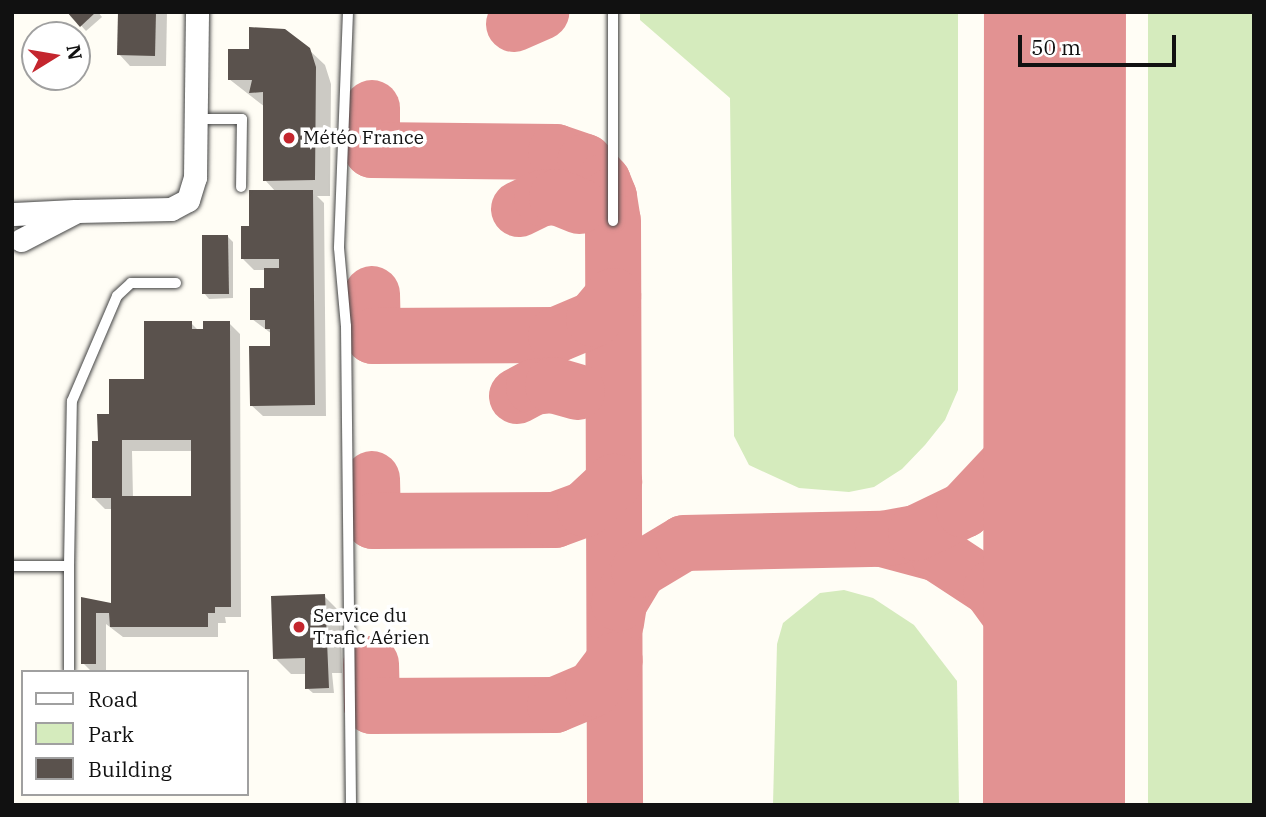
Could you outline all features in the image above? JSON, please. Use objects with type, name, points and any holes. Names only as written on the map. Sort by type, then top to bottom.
[{"type":"street","points":[[13,214],[184,206],[195,177],[197,12]]},
{"type":"street","points":[[17,246],[77,211]]},
{"type":"street","points":[[13,214],[22,226],[17,246]]},
{"type":"lane","points":[[348,12],[340,248],[346,326],[351,805]]},
{"type":"lane","points":[[613,12],[613,221]]},
{"type":"lane","points":[[197,119],[242,119],[241,187]]},
{"type":"lane","points":[[69,670],[72,401],[117,296],[131,283],[176,283]]},
{"type":"lane","points":[[12,566],[69,566]]},
{"type":"green space","points":[[640,12],[958,12],[958,390],[945,420],[925,445],[902,469],[874,487],[849,492],[799,488],[749,465],[734,436],[730,98],[640,20]]},
{"type":"green space","points":[[1148,12],[1254,12],[1254,805],[1148,805]]},
{"type":"green space","points":[[844,590],[873,598],[914,625],[957,681],[959,805],[773,805],[777,644],[783,623],[820,593]]},
{"type":"building","points":[[67,12],[96,12],[86,21],[75,21]]},
{"type":"building","points":[[118,12],[156,12],[155,56],[117,55]]},
{"type":"building","name":"Météo France","points":[[249,27],[285,29],[310,48],[316,67],[315,180],[263,181],[263,92],[249,93],[252,80],[228,80],[228,49],[249,49]]},
{"type":"building","points":[[249,190],[313,190],[315,405],[250,406],[249,346],[270,346],[270,329],[265,329],[265,320],[250,320],[250,288],[264,288],[264,268],[279,268],[279,259],[241,259],[241,226],[249,226]]},
{"type":"building","points":[[202,235],[228,235],[229,294],[202,294]]},
{"type":"building","points":[[144,321],[192,321],[192,329],[203,329],[203,321],[230,321],[231,607],[215,607],[215,613],[208,613],[208,627],[110,627],[109,613],[96,613],[96,664],[81,664],[81,597],[111,603],[111,498],[92,498],[92,441],[98,441],[97,414],[109,414],[109,379],[144,379]],"holes":[[[122,440],[191,440],[191,496],[122,496]]]},
{"type":"building","name":"Service du Trafic Aérien","points":[[325,594],[329,688],[305,689],[305,658],[273,659],[271,596]]},
{"type":"taxiway","points":[[514,24],[541,12]]},
{"type":"taxiway","points":[[372,108],[372,150],[556,152],[585,162],[603,182],[609,197],[613,221],[615,805]]},
{"type":"taxiway","points":[[519,209],[542,198],[557,197],[579,206]]},
{"type":"taxiway","points":[[372,294],[373,336],[556,335],[594,319],[613,296]]},
{"type":"taxiway","points":[[616,623],[619,603],[639,570],[684,543],[882,539],[916,533],[964,510],[1021,449],[1045,401],[1057,346]]},
{"type":"taxiway","points":[[517,396],[534,387],[553,385],[577,392]]},
{"type":"taxiway","points":[[372,479],[373,521],[555,520],[585,509],[614,482]]},
{"type":"taxiway","points":[[882,539],[938,554],[991,589],[1034,648],[1054,715]]},
{"type":"taxiway","points":[[371,664],[372,706],[555,705],[593,689],[615,660]]},
{"type":"runway","points":[[1054,805],[1055,12]]},
{"type":"place","name":"Météo France","points":[[289,138]]},
{"type":"place","name":"Service du Trafic Aérien","points":[[299,627]]}]
